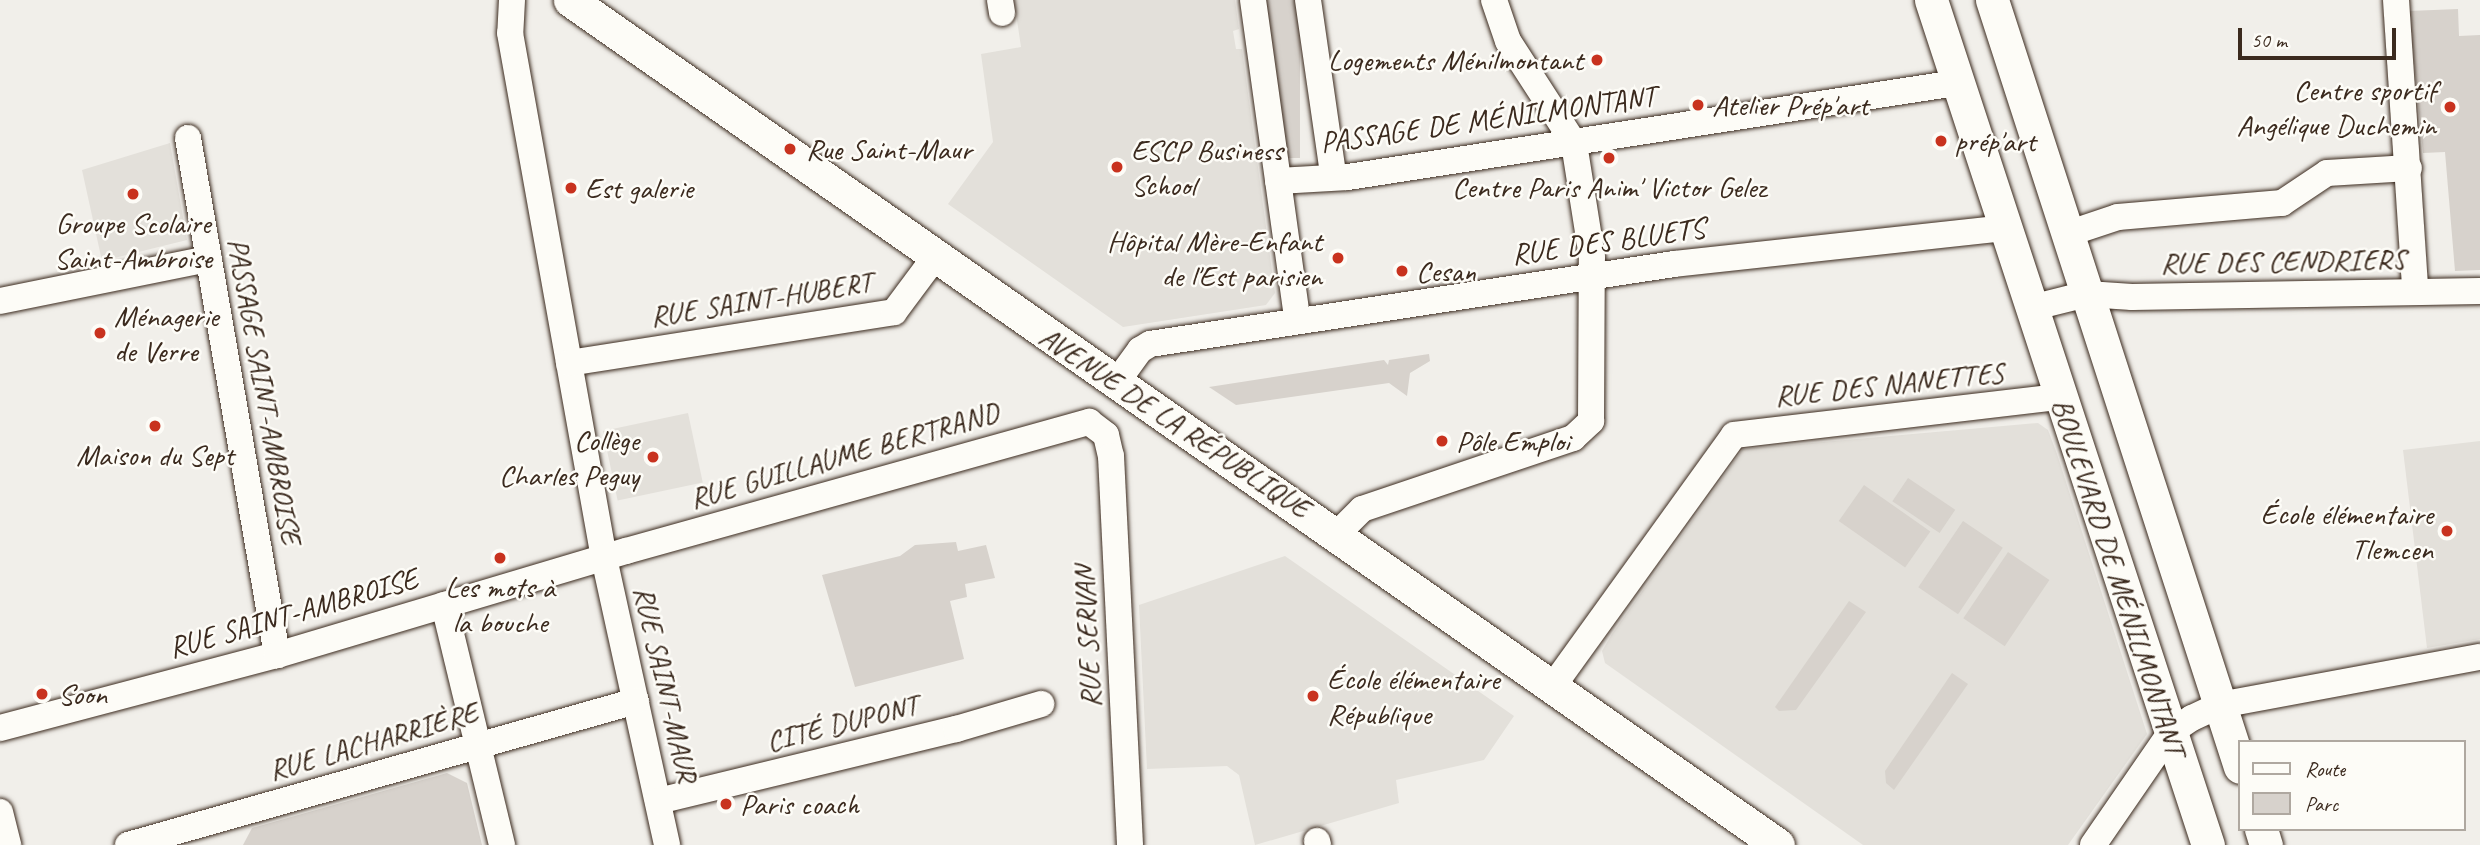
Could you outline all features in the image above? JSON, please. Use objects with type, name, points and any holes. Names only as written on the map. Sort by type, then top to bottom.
[{"type":"main road","name":"AVENUE DE LA RÉPUBLIQUE","points":[[570,0],[1116,383],[1338,533],[1778,845]]},
{"type":"main road","name":"BOULEVARD DE MÉNILMONTANT","points":[[1931,0],[2208,845]]},
{"type":"main road","name":"BOULEVARD DE MÉNILMONTANT","points":[[1992,0],[2238,761]]},
{"type":"street","name":"RUE SAINT-MAUR","points":[[512,0],[510,33],[604,558],[667,845]]},
{"type":"street","points":[[1253,0],[1297,319]]},
{"type":"street","points":[[1308,0],[1333,174]]},
{"type":"street","points":[[1338,533],[1362,509],[1573,438],[1587,429],[1592,409],[1592,276],[1574,143],[1508,41],[1494,0]]},
{"type":"street","points":[[2396,0],[2415,287]]},
{"type":"street","name":"PASSAGE DE MÉNILMONTANT","points":[[1278,181],[1333,174],[1348,177],[1956,83]]},
{"type":"street","name":"PASSAGE SAINT-AMBROISE","points":[[188,138],[277,655]]},
{"type":"street","points":[[2067,233],[2118,217],[2282,203],[2327,173],[2409,168]]},
{"type":"street","name":"RUE DES BLUETS","points":[[1116,383],[1140,349],[1150,344],[1297,319],[1592,276],[2004,228]]},
{"type":"street","name":"RUE SAINT-HUBERT","points":[[569,363],[887,314],[904,303],[935,257]]},
{"type":"street","points":[[0,301],[209,259]]},
{"type":"street","name":"RUE DES CENDRIERS","points":[[2088,294],[2480,291]]},
{"type":"street","points":[[2031,308],[2088,294]]},
{"type":"street","name":"RUE DES NANETTES","points":[[1553,686],[1727,440],[1748,432],[2059,397]]},
{"type":"street","name":"RUE GUILLAUME BERTRAND","points":[[604,558],[1067,426],[1089,422],[1101,429]]},
{"type":"street","name":"RUE SERVAN","points":[[1101,429],[1111,456],[1130,845]]},
{"type":"street","name":"RUE SAINT-AMBROISE","points":[[0,728],[277,655],[604,558]]},
{"type":"street","points":[[444,605],[502,845]]},
{"type":"street","points":[[2093,845],[2171,732],[2220,705],[2480,657]]},
{"type":"street","name":"RUE LACHARRIÈRE","points":[[128,845],[218,833],[477,747],[636,701]]},
{"type":"street","name":"CITÉ DUPONT","points":[[658,801],[956,729],[1041,704]]},
{"type":"street","points":[[0,812],[8,845]]},
{"type":"shaded area","name":"ESCP Business School","points":[[1014,0],[1235,0],[1239,29],[1233,31],[1236,49],[1242,49],[1275,293],[1266,305],[1123,327],[948,204],[993,142],[981,54],[1021,47]]},
{"type":"shaded area","name":"Groupe Scolaire Saint-Ambroise","points":[[170,143],[187,240],[102,261],[82,170]]},
{"type":"shaded area","name":"Collège Charles Peguy","points":[[688,413],[703,482],[618,501],[603,431]]},
{"type":"shaded area","points":[[2038,423],[2048,430],[2057,454],[2147,734],[2068,845],[1863,845],[1605,663],[1602,651],[1612,634],[1743,449]]},
{"type":"shaded area","name":"École élémentaire Tlemcen","points":[[2480,441],[2480,639],[2427,648],[2403,450]]},
{"type":"shaded area","name":"École élémentaire République","points":[[1285,556],[1514,716],[1484,760],[1396,780],[1399,803],[1255,845],[1239,775],[1227,766],[1147,769],[1139,605]]},
{"type":"green space","points":[[1258,0],[1300,0],[1300,158],[1258,158]]},
{"type":"green space","name":"Centre sportif Angélique Duchemin","points":[[2458,9],[2459,36],[2480,35],[2480,270],[2455,271],[2445,152],[2423,153],[2409,11]]},
{"type":"green space","points":[[1429,354],[1430,361],[1410,373],[1407,396],[1389,383],[1236,405],[1209,387],[1384,360],[1388,365],[1389,360]]},
{"type":"green space","points":[[1908,478],[1955,510],[1940,533],[1892,501]]},
{"type":"green space","points":[[1864,485],[1930,531],[1905,568],[1839,521]]},
{"type":"green space","points":[[1963,521],[2003,548],[1958,614],[1918,587]]},
{"type":"green space","points":[[956,542],[958,551],[986,545],[995,578],[965,584],[967,597],[950,601],[964,659],[855,687],[822,575],[900,556],[915,545]]},
{"type":"green space","points":[[2008,552],[2049,580],[2005,646],[1963,618]]},
{"type":"green space","points":[[1849,601],[1866,612],[1796,710],[1779,711],[1775,707]]},
{"type":"green space","points":[[1952,673],[1968,684],[1894,790],[1886,783],[1885,771]]},
{"type":"green space","points":[[447,773],[467,783],[482,845],[243,845],[252,828]]},
{"type":"place","name":"Logements Ménilmontant","points":[[1597,60]]},
{"type":"place","name":"Atelier Prép'art","points":[[1698,105]]},
{"type":"place","name":"Centre sportif Angélique Duchemin","points":[[2450,107]]},
{"type":"place","name":"prép'art","points":[[1941,141]]},
{"type":"place","name":"Rue Saint-Maur","points":[[790,149]]},
{"type":"place","name":"Centre Paris Anim' Victor Gelez","points":[[1609,158]]},
{"type":"place","name":"ESCP Business School","points":[[1117,167]]},
{"type":"place","name":"Est galerie","points":[[571,188]]},
{"type":"place","name":"Groupe Scolaire Saint-Ambroise","points":[[133,194]]},
{"type":"place","name":"Hôpital Mère-Enfant de l'Est parisien","points":[[1338,258]]},
{"type":"place","name":"Cesan","points":[[1402,271]]},
{"type":"place","name":"Ménagerie de Verre","points":[[100,333]]},
{"type":"place","name":"Maison du Sept","points":[[155,426]]},
{"type":"place","name":"Pôle Emploi","points":[[1442,441]]},
{"type":"place","name":"Collège Charles Peguy","points":[[653,457]]},
{"type":"place","name":"École élémentaire Tlemcen","points":[[2447,531]]},
{"type":"place","name":"Les mots à la bouche","points":[[500,558]]},
{"type":"place","name":"Soon","points":[[42,694]]},
{"type":"place","name":"École élémentaire République","points":[[1313,696]]},
{"type":"place","name":"Paris coach","points":[[726,804]]}]
